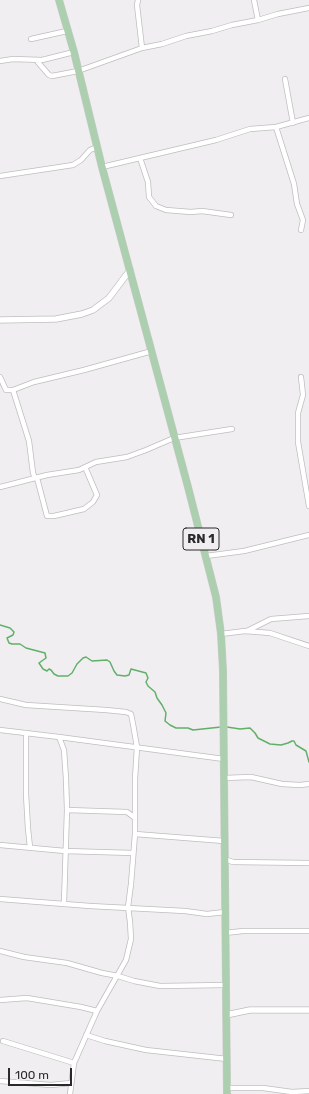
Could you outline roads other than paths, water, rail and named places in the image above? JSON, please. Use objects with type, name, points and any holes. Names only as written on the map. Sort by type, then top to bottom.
[{"type":"main road","name":"RN 1","points":[[59,0],[74,52],[102,167],[216,597],[221,634],[223,671],[227,1091]]},
{"type":"street","points":[[138,0],[137,5],[142,48]]},
{"type":"street","points":[[254,0],[258,20]]},
{"type":"street","points":[[36,60],[49,75],[52,76],[78,71],[142,48],[232,25],[309,8]]},
{"type":"street","points":[[31,39],[67,31]]},
{"type":"street","points":[[0,61],[13,59],[36,60],[74,52]]},
{"type":"street","points":[[285,79],[293,123]]},
{"type":"street","points":[[102,167],[216,140],[250,129],[276,127],[309,118]]},
{"type":"street","points":[[276,127],[294,184],[297,204],[303,220],[301,230]]},
{"type":"street","points":[[0,176],[73,165],[81,160],[90,150],[97,147]]},
{"type":"street","points":[[140,158],[148,182],[149,197],[156,206],[166,210],[191,212],[202,211],[231,215]]},
{"type":"street","points":[[0,320],[56,319],[82,314],[93,310],[109,298],[130,270]]},
{"type":"street","points":[[0,377],[6,390],[13,390],[34,382],[152,351]]},
{"type":"street","points":[[301,376],[303,395],[298,414],[298,442],[309,506]]},
{"type":"street","points":[[13,390],[29,441],[33,472],[47,516],[54,516],[84,509],[93,502],[97,495],[85,466]]},
{"type":"street","points":[[0,487],[47,475],[79,470],[96,462],[127,457],[174,438],[232,429]]},
{"type":"street","points":[[206,556],[244,551],[309,535]]},
{"type":"street","points":[[245,631],[271,619],[309,616]]},
{"type":"street","points":[[221,634],[245,631],[270,633],[309,646]]},
{"type":"street","points":[[0,699],[26,705],[106,710],[131,714],[137,747],[135,779],[135,834],[128,907],[131,939],[126,960],[97,1011],[82,1048],[74,1063],[70,1094]]},
{"type":"street","points":[[0,730],[224,759]]},
{"type":"street","points":[[26,733],[26,794],[30,847]]},
{"type":"street","points":[[59,737],[64,750],[67,810],[64,903]]},
{"type":"street","points":[[224,778],[251,777],[282,784],[309,784]]},
{"type":"street","points":[[67,810],[127,812],[135,818]]},
{"type":"street","points":[[135,834],[224,841]]},
{"type":"street","points":[[0,845],[65,851],[133,853]]},
{"type":"street","points":[[224,860],[239,862],[309,863]]},
{"type":"street","points":[[0,898],[90,906],[185,911],[207,914],[225,912]]},
{"type":"street","points":[[225,933],[243,931],[309,932]]},
{"type":"street","points":[[0,951],[24,957],[67,963],[118,976],[134,982],[160,986],[226,985]]},
{"type":"street","points":[[0,1000],[27,998],[74,1005],[97,1011]]},
{"type":"street","points":[[226,1015],[250,1010],[309,1010]]},
{"type":"street","points":[[86,1035],[146,1050],[227,1059]]},
{"type":"street","points":[[3,1041],[74,1063]]},
{"type":"street","points":[[0,1081],[51,1085],[71,1083]]},
{"type":"street","points":[[227,1091],[263,1088],[292,1093],[309,1091]]},
{"type":"waterway","points":[[0,625],[10,628],[14,632],[13,635],[7,638],[9,643],[20,644],[26,648],[45,653],[46,658],[39,663],[43,669],[47,671],[49,669],[58,676],[68,676],[83,658],[86,657],[92,661],[107,660],[110,662],[117,675],[129,675],[131,669],[146,673],[148,678],[146,682],[155,692],[166,713],[165,721],[170,725],[176,728],[188,728],[193,730],[221,727]]},
{"type":"waterway","points":[[227,727],[240,729],[250,728],[258,738],[270,744],[281,745],[294,741],[296,745],[306,751],[309,762]]}]
